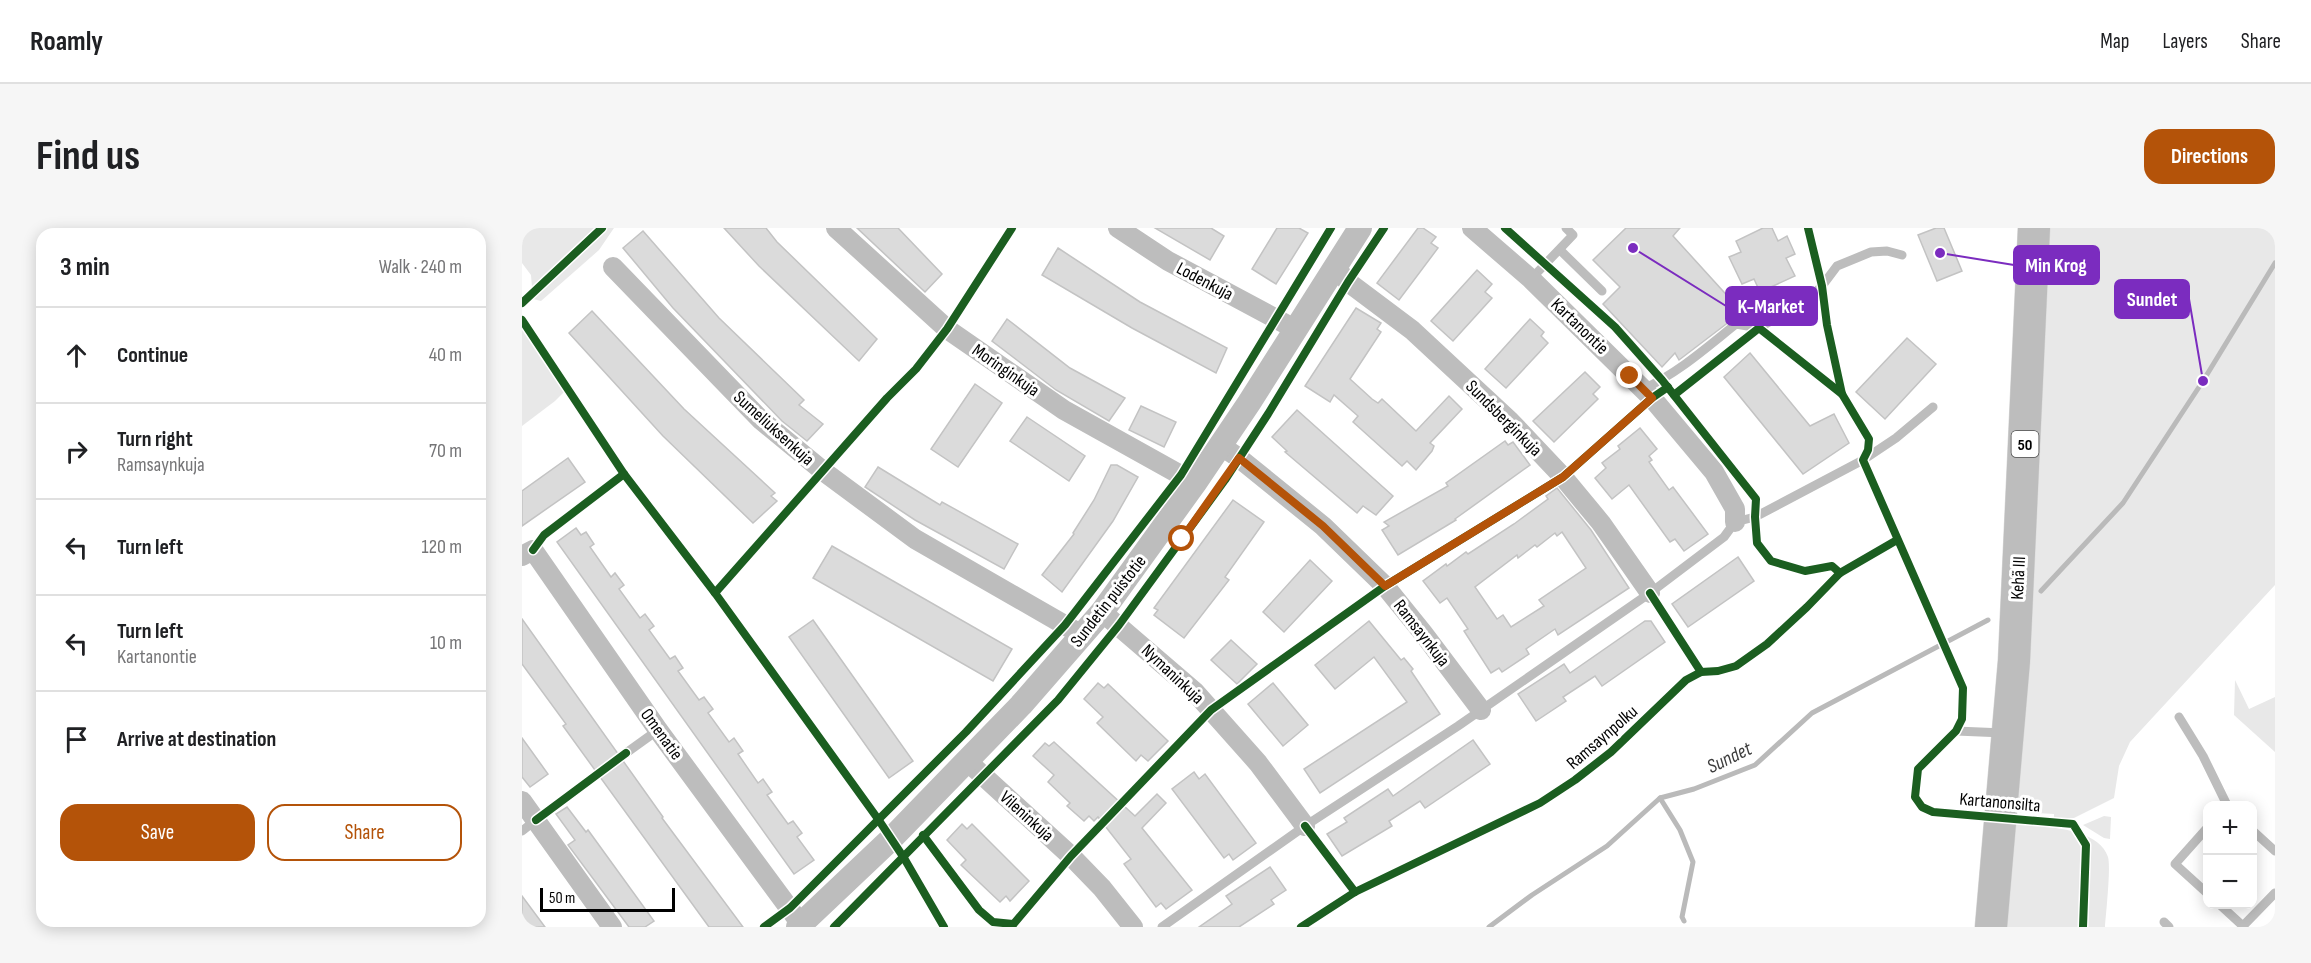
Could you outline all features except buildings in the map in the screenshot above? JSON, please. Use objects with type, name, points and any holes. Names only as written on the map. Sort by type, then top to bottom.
[{"type":"highway","name":"Kehä III","points":[[1991,927],[2008,734],[2021,540],[2034,228]]},
{"type":"street","name":"Moringinkuja","points":[[836,228],[947,329],[1064,410],[1195,483]]},
{"type":"street","name":"Lodenkuja","points":[[1118,228],[1168,261],[1295,329]]},
{"type":"street","name":"Sundetin puistotie","points":[[801,926],[1021,705],[1102,612],[1249,404],[1360,228]]},
{"type":"street","name":"Kartanontie","points":[[1472,228],[1531,279],[1643,389],[1714,472],[1735,509],[1735,522]]},
{"type":"street","name":"Sumeliuksenkuja","points":[[613,267],[760,420],[823,471],[915,538],[1082,635]]},
{"type":"street","name":"Sundsberginkuja","points":[[1335,267],[1348,282],[1412,330],[1510,421],[1563,477],[1601,523],[1650,593]]},
{"type":"street","name":"Ramsaynkuja","points":[[1220,445],[1323,526],[1385,586],[1424,633],[1481,710]]},
{"type":"street","name":"Omenatie","points":[[522,556],[533,550],[658,730],[801,926]]},
{"type":"street","name":"Nymaninkuja","points":[[1102,612],[1194,691],[1258,763],[1305,826]]},
{"type":"street","name":"Vileninkuja","points":[[967,761],[1071,856],[1102,888],[1133,927]]},
{"type":"street","points":[[522,801],[529,825],[612,927]]},
{"type":"lane","points":[[1531,279],[1573,235],[1566,228]]},
{"type":"lane","points":[[1560,249],[1602,291]]},
{"type":"lane","points":[[1643,389],[1662,380],[1689,362],[1736,324],[1759,328],[1809,298],[1822,286],[1837,266],[1871,252],[1887,251],[1902,255]]},
{"type":"lane","points":[[1162,927],[1305,826],[1481,710],[1650,593],[1724,537],[1735,522],[1755,517],[1863,460],[1896,438],[1934,407]]},
{"type":"lane","points":[[2179,717],[2203,756],[2225,801]]},
{"type":"lane","points":[[626,753],[658,730]]},
{"type":"lane","points":[[1956,731],[2008,734]]},
{"type":"lane","points":[[2203,833],[2175,864],[2203,889]]},
{"type":"lane","points":[[2257,834],[2275,851]]},
{"type":"lane","points":[[2224,909],[2243,926],[2275,893]]},
{"type":"shaded area","points":[[522,228],[614,228],[599,250],[541,301],[533,299],[531,275],[522,263]]},
{"type":"shaded area","points":[[2049,228],[2275,228],[2275,585],[2130,742],[2119,766],[2114,798],[2074,818],[2054,818],[2054,814],[2016,812]]},
{"type":"shaded area","points":[[522,316],[571,385],[555,401],[522,426]]},
{"type":"shaded area","points":[[2235,680],[2249,709],[2275,697],[2275,752],[2234,715]]},
{"type":"shaded area","points":[[2104,816],[2111,817],[2110,839],[2104,838],[2083,825]]},
{"type":"shaded area","points":[[2015,824],[2067,830],[2093,839],[2102,847],[2109,862],[2105,927],[2005,927]]},
{"type":"waterway","name":"Sundet","points":[[2041,591],[2123,503],[2203,381],[2275,263]]},
{"type":"waterway","name":"Sundet","points":[[1489,927],[1532,895],[1607,846],[1660,798],[1694,789],[1755,765],[1812,713],[1988,620]]},
{"type":"waterway","points":[[1660,798],[1680,830],[1693,862],[1682,917],[1684,921]]},
{"type":"cycle path","points":[[522,303],[602,228]]},
{"type":"cycle path","points":[[715,593],[887,398],[916,369],[947,329],[1012,228]]},
{"type":"cycle path","points":[[764,927],[790,908],[966,732],[1065,625],[1181,475],[1331,228]]},
{"type":"cycle path","points":[[834,927],[1058,700],[1119,625],[1225,480],[1384,228]]},
{"type":"cycle path","points":[[1505,228],[1615,327],[1662,380],[1756,499],[1757,543],[1771,561],[1805,571],[1832,566],[1840,573]]},
{"type":"cycle path","name":"Kartanonsilta","points":[[1808,228],[1822,286],[1827,325],[1842,394],[1869,439],[1868,450],[1863,460],[1963,688],[1962,719],[1956,731],[1918,769],[1915,797],[1922,807],[1933,812],[2073,824],[2086,845],[2083,927]]},
{"type":"cycle path","points":[[522,320],[624,474],[715,593],[878,819],[904,858],[944,927]]},
{"type":"cycle path","points":[[1674,395],[1759,328],[1842,394]]},
{"type":"cycle path","points":[[1011,927],[1071,856],[1211,710],[1385,586],[1563,477],[1652,398],[1668,387]]},
{"type":"cycle path","points":[[533,550],[544,535],[624,474]]},
{"type":"cycle path","name":"Ramsaynpolku","points":[[1301,927],[1355,892],[1540,803],[1611,752],[1686,680],[1701,672],[1718,671],[1736,666],[1767,644],[1840,573],[1897,540]]},
{"type":"cycle path","points":[[1650,593],[1701,672]]},
{"type":"cycle path","points":[[536,820],[626,753]]},
{"type":"cycle path","points":[[1305,826],[1355,892]]},
{"type":"cycle path","points":[[923,835],[979,910],[993,922],[1013,924]]},
{"type":"place","name":"K-Market","points":[[1633,248]]},
{"type":"place","name":"Min Krog","points":[[1940,253]]},
{"type":"place","name":"Sundet","points":[[2203,381]]},
{"type":"route","points":[[1182,539],[1239,458],[1323,526],[1385,586],[1563,477],[1652,398],[1630,376]]}]
